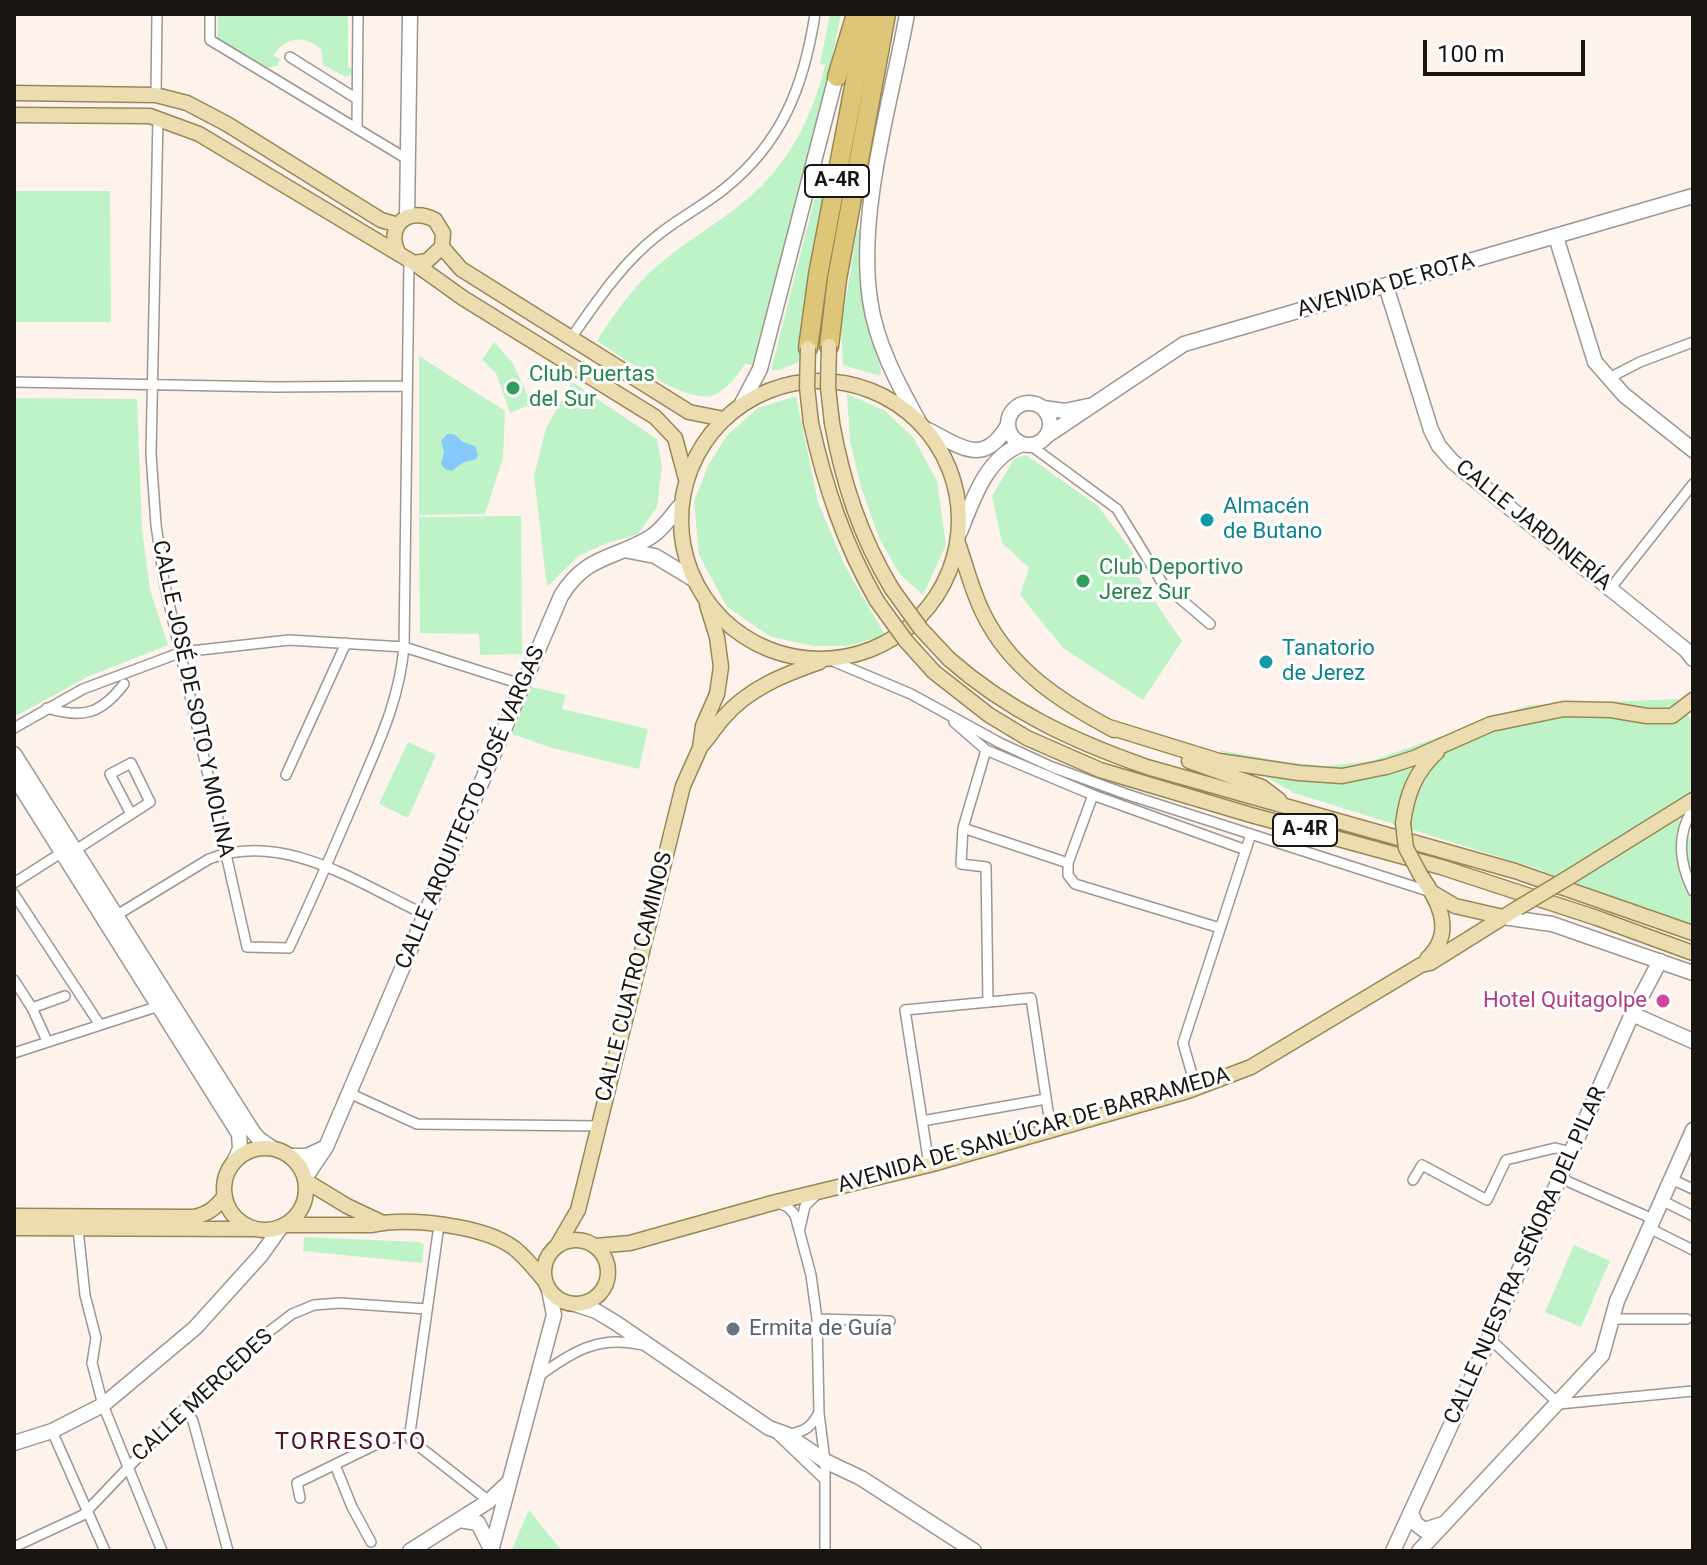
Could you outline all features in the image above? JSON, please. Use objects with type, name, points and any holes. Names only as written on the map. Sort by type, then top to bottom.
[{"type":"highway","points":[[837,77],[856,14]]},
{"type":"highway","name":"A-4R","points":[[808,348],[818,275],[868,14]]},
{"type":"highway","name":"A-4R","points":[[829,346],[837,279],[886,14]]},
{"type":"main road","points":[[14,93],[156,95],[187,103],[227,124],[381,220],[402,221],[417,214],[435,220],[443,233],[442,247],[433,258],[407,260]]},
{"type":"main road","points":[[14,115],[150,116],[199,134],[407,260],[655,417],[675,438],[686,479]]},
{"type":"main road","points":[[402,221],[394,239],[407,260]]},
{"type":"main road","points":[[442,247],[461,269],[689,412],[724,419]]},
{"type":"main road","name":"A-4R","points":[[829,346],[828,387],[840,471],[876,562],[921,629],[949,659],[1000,700],[1071,739],[1147,767],[1515,871],[1693,933]]},
{"type":"main road","name":"A-4R","points":[[808,348],[807,387],[811,423],[833,510],[860,571],[906,641],[934,672],[989,715],[1027,738],[1100,770],[1238,812],[1469,875],[1693,953]]},
{"type":"main road","points":[[823,380],[852,384],[876,392],[898,404],[923,425],[947,461],[953,477],[960,513],[959,538],[941,590],[924,613],[902,632],[878,647],[828,662],[774,652],[736,632],[706,601],[693,579],[681,537],[679,507],[686,479],[702,447],[724,419],[741,405],[780,387],[823,380]]},
{"type":"main road","points":[[959,538],[983,613],[1001,642],[1026,672],[1054,696],[1081,714],[1140,744],[1262,787],[1286,805]]},
{"type":"main road","name":"CALLE CUATRO CAMINOS","points":[[553,1250],[578,1210],[683,786],[700,748],[703,726],[717,694],[721,667],[717,637],[706,601]]},
{"type":"main road","name":"CALLE CUATRO CAMINOS","points":[[700,748],[741,700],[775,679],[828,662]]},
{"type":"main road","points":[[1109,727],[1219,761],[1342,776],[1386,767],[1491,724],[1564,709],[1665,716],[1680,712],[1693,700]]},
{"type":"main road","points":[[1421,965],[1435,952],[1444,924],[1433,893],[1406,848],[1403,823],[1412,782],[1425,763],[1446,744]]},
{"type":"main road","name":"AVENIDA DE SANLÚCAR DE BARRAMEDA","points":[[590,1243],[630,1243],[776,1202],[929,1165],[1196,1088],[1251,1067],[1421,965],[1430,963],[1693,800]]},
{"type":"main road","points":[[1433,893],[1455,906],[1503,917]]},
{"type":"main road","points":[[255,1229],[239,1221],[230,1210],[224,1184],[234,1162],[244,1153],[258,1148],[272,1148],[291,1156],[301,1167],[305,1179],[307,1192],[301,1209],[283,1226]]},
{"type":"main road","points":[[305,1179],[347,1206],[383,1223]]},
{"type":"main road","points":[[14,1216],[193,1217],[205,1215],[225,1196]]},
{"type":"main road","name":"CALLE CUATRO CAMINOS","points":[[578,1210],[590,1243]]},
{"type":"main road","points":[[14,1228],[268,1230],[283,1226],[383,1223],[439,1225],[464,1229],[513,1247],[553,1250],[574,1240],[590,1243],[603,1256],[607,1266],[604,1288],[596,1297],[571,1304],[547,1285],[513,1247]]},
{"type":"main road","points":[[547,1285],[544,1264],[553,1250]]},
{"type":"street","points":[[156,95],[157,14]]},
{"type":"street","points":[[210,14],[210,40],[407,159]]},
{"type":"street","points":[[357,129],[358,14]]},
{"type":"street","points":[[402,221],[407,159],[410,14]]},
{"type":"street","points":[[571,338],[607,286],[639,252],[657,235],[721,192],[759,158],[792,104],[805,68],[815,14]]},
{"type":"street","points":[[741,405],[760,369],[837,77],[847,14]]},
{"type":"street","points":[[907,14],[873,191],[867,266],[870,302],[879,339],[894,376],[923,425],[973,451],[985,450],[995,443],[1008,425],[1012,412],[1023,404],[1037,404],[1050,421],[1037,444]]},
{"type":"street","points":[[290,57],[357,99]]},
{"type":"street","name":"CALLE JOSÉ DE SOTO Y MOLINA","points":[[158,118],[151,385],[151,454],[156,525],[164,581],[247,947],[289,948],[326,867]]},
{"type":"street","name":"AVENIDA DE ROTA","points":[[959,538],[985,478],[998,459],[1012,448],[1037,444],[1184,344],[1693,196]]},
{"type":"street","points":[[1556,237],[1595,362],[1607,379],[1693,450]]},
{"type":"street","points":[[326,867],[395,703],[404,647],[407,260]]},
{"type":"street","name":"CALLE JARDINERÍA","points":[[1386,286],[1431,430],[1439,446],[1453,462],[1691,654]]},
{"type":"street","points":[[1607,379],[1640,362],[1693,342]]},
{"type":"street","points":[[14,382],[406,386]]},
{"type":"street","name":"AVENIDA DE ROTA","points":[[1043,408],[1065,411],[1092,405]]},
{"type":"street","points":[[1008,425],[1012,437],[1037,444],[1117,509],[1163,584],[1210,624]]},
{"type":"street","points":[[1610,589],[1693,484]]},
{"type":"street","name":"CALLE ARQUITECTO JOSÉ VARGAS","points":[[305,1179],[326,1147],[568,585],[589,565],[651,537],[679,507]]},
{"type":"street","points":[[624,550],[655,556],[693,579]]},
{"type":"street","points":[[14,728],[47,708],[123,672],[182,652],[289,640],[404,647],[524,685]]},
{"type":"street","points":[[286,775],[346,643]]},
{"type":"street","points":[[828,662],[887,683],[1052,767],[1433,893]]},
{"type":"street","points":[[47,708],[67,714],[93,711],[104,706],[124,684]]},
{"type":"street","points":[[938,709],[986,750],[1093,795],[1246,850]]},
{"type":"street","points":[[986,750],[963,828],[961,864],[986,867],[988,1002]]},
{"type":"street","points":[[14,754],[68,852]]},
{"type":"street","points":[[14,883],[68,852],[131,814],[150,802],[131,763],[110,774],[131,814]]},
{"type":"street","points":[[14,776],[68,852],[253,1132],[272,1148]]},
{"type":"street","points":[[1093,795],[1068,863],[1068,875],[1075,884],[1220,928]]},
{"type":"street","points":[[1693,808],[1682,836],[1680,853],[1693,891]]},
{"type":"street","points":[[963,828],[1068,863]]},
{"type":"street","points":[[1196,1088],[1183,1043],[1251,834]]},
{"type":"street","points":[[111,918],[193,867],[226,853],[254,850],[281,852],[326,867],[426,915]]},
{"type":"street","points":[[14,894],[100,1025]]},
{"type":"street","points":[[1503,917],[1552,924],[1693,973]]},
{"type":"street","points":[[111,918],[159,1006],[239,1134],[240,1149],[234,1162]]},
{"type":"street","name":"CALLE NUESTRA SEÑORA DEL PILAR","points":[[1393,1551],[1632,1014],[1660,961]]},
{"type":"street","points":[[14,980],[32,1008],[47,1041]]},
{"type":"street","points":[[32,1008],[65,996]]},
{"type":"street","points":[[929,1165],[905,1010],[1031,998],[1051,1131]]},
{"type":"street","points":[[14,1053],[159,1006]]},
{"type":"street","points":[[1632,1014],[1693,1041]]},
{"type":"street","points":[[349,1093],[417,1124],[598,1126]]},
{"type":"street","points":[[922,1121],[1046,1099]]},
{"type":"street","points":[[1419,1551],[1602,1355],[1617,1301],[1693,1130]]},
{"type":"street","points":[[291,1156],[307,1156],[326,1147]]},
{"type":"street","points":[[1413,1180],[1422,1165],[1487,1200],[1506,1160],[1555,1148],[1571,1152]]},
{"type":"street","points":[[1560,1178],[1651,1224],[1693,1250]]},
{"type":"street","points":[[1671,1179],[1693,1189]]},
{"type":"street","points":[[800,1228],[805,1206],[820,1192]]},
{"type":"street","points":[[1661,1200],[1693,1216]]},
{"type":"street","points":[[776,1202],[788,1207],[795,1215],[811,1275],[817,1319],[819,1413],[825,1461],[825,1551]]},
{"type":"street","points":[[439,1225],[411,1440],[489,1501]]},
{"type":"street","points":[[14,1443],[52,1431],[103,1405],[195,1328],[283,1226]]},
{"type":"street","points":[[78,1229],[85,1295],[96,1338],[92,1363],[103,1405],[162,1551]]},
{"type":"street","points":[[255,1229],[261,1239],[261,1255]]},
{"type":"street","points":[[491,1550],[554,1315],[547,1285]]},
{"type":"street","name":"CALLE MERCEDES","points":[[88,1510],[245,1350],[292,1314],[314,1305],[340,1303],[427,1309]]},
{"type":"street","points":[[554,1315],[571,1304],[596,1311],[769,1428],[823,1478]]},
{"type":"street","points":[[817,1319],[890,1321]]},
{"type":"street","points":[[1612,1319],[1687,1319]]},
{"type":"street","points":[[1488,1337],[1559,1404],[1693,1391]]},
{"type":"street","points":[[536,1378],[586,1346],[623,1340],[652,1347]]},
{"type":"street","points":[[185,1408],[193,1421],[228,1551]]},
{"type":"street","points":[[786,1434],[802,1433],[812,1425],[819,1413]]},
{"type":"street","points":[[769,1428],[786,1434],[825,1461],[861,1478],[974,1551]]},
{"type":"street","points":[[52,1431],[105,1551]]},
{"type":"street","points":[[300,1498],[297,1483],[385,1440],[410,1433]]},
{"type":"street","points":[[335,1465],[371,1542]]},
{"type":"street","points":[[410,1551],[489,1501],[508,1484]]},
{"type":"street","points":[[14,1547],[88,1510]]},
{"type":"street","points":[[1411,1512],[1415,1523],[1424,1530],[1447,1523]]},
{"type":"street","points":[[459,1520],[478,1523],[491,1550]]},
{"type":"green space","points":[[218,14],[348,14],[348,67],[357,71],[346,77],[323,65],[321,49],[302,40],[290,41],[278,49],[273,55],[280,59],[277,66],[258,69],[217,44]]},
{"type":"green space","points":[[830,14],[841,14],[823,101],[762,339],[752,365],[745,364],[724,389],[714,395],[702,396],[671,387],[597,341],[649,273],[746,200],[786,156],[806,121],[820,84],[825,65],[820,64]]},
{"type":"green space","points":[[823,165],[830,168],[805,301],[799,362],[771,370]]},
{"type":"green space","points":[[14,191],[110,191],[111,322],[14,322]]},
{"type":"green space","points":[[858,226],[862,294],[881,369],[880,376],[843,365],[841,328]]},
{"type":"green space","name":"Club Puertas del Sur","points":[[494,342],[512,362],[532,404],[510,413],[496,373],[482,360]]},
{"type":"green space","points":[[419,356],[505,411],[503,458],[485,514],[419,515]]},
{"type":"green space","points":[[572,382],[657,439],[662,466],[657,507],[638,534],[578,556],[547,587],[534,476],[546,428]]},
{"type":"green space","points":[[847,394],[884,410],[913,437],[937,481],[946,545],[923,595],[899,573],[879,538],[861,487],[850,441]]},
{"type":"green space","points":[[796,396],[818,502],[844,564],[885,635],[848,646],[814,646],[771,637],[727,607],[699,555],[694,501],[708,466],[727,435],[758,408]]},
{"type":"green space","points":[[14,398],[137,399],[142,529],[150,590],[168,645],[87,677],[14,717]]},
{"type":"green space","name":"Club Deportivo Jerez Sur","points":[[1026,455],[1098,506],[1129,547],[1133,554],[1128,562],[1182,641],[1143,700],[1063,648],[1020,595],[1029,568],[1002,543],[992,496],[1014,459]]},
{"type":"green space","points":[[521,516],[522,654],[480,655],[479,634],[420,633],[419,517]]},
{"type":"green space","points":[[532,687],[566,695],[562,709],[648,729],[639,769],[552,748],[512,734]]},
{"type":"green space","points":[[1678,699],[1693,723],[1693,784],[1679,820],[1693,843],[1693,927],[1535,868],[1294,793],[1219,750],[1327,766],[1371,761],[1530,705]]},
{"type":"green space","points":[[408,742],[436,755],[408,818],[379,804]]},
{"type":"green space","points":[[304,1237],[419,1242],[424,1245],[422,1263],[303,1251]]},
{"type":"green space","points":[[1574,1245],[1610,1261],[1581,1327],[1545,1312]]},
{"type":"green space","points":[[529,1510],[562,1551],[511,1551]]},
{"type":"water","points":[[447,434],[454,434],[463,442],[475,446],[476,459],[462,463],[452,471],[445,469],[441,464],[444,452],[441,441]]},
{"type":"place","name":"Club Puertas del Sur","points":[[513,388]]},
{"type":"place","name":"Almacén de Butano","points":[[1207,520]]},
{"type":"place","name":"Club Deportivo Jerez Sur","points":[[1083,581]]},
{"type":"place","name":"Tanatorio de Jerez","points":[[1266,662]]},
{"type":"place","name":"Hotel Quitagolpe","points":[[1663,1001]]},
{"type":"place","name":"Ermita de Guía","points":[[733,1329]]},
{"type":"district","name":"TORRESOTO","points":[[351,1443]]}]
